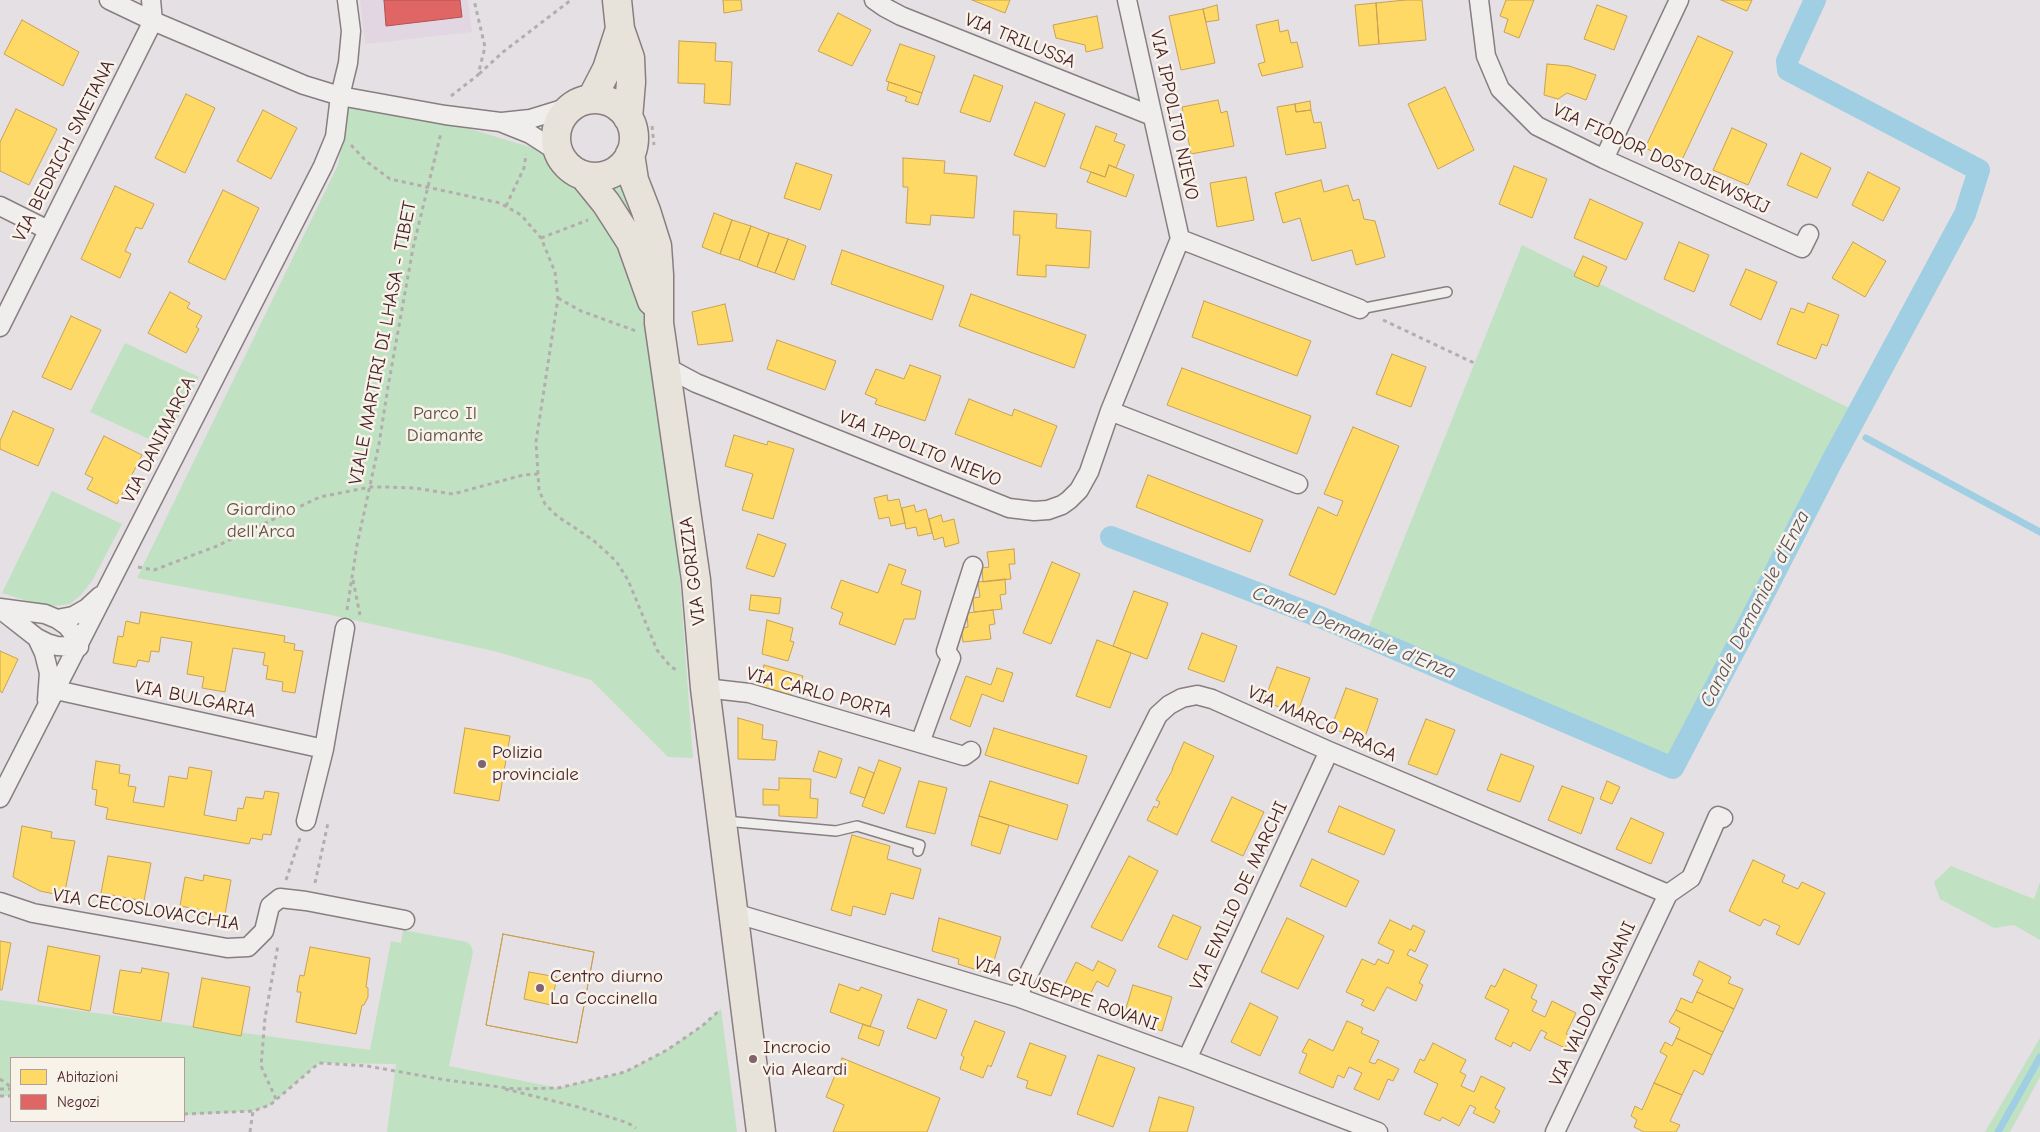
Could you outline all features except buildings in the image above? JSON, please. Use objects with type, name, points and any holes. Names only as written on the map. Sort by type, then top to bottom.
[{"type":"main road","points":[[617,0],[620,29],[630,58],[631,82],[628,118]]},
{"type":"main road","points":[[581,103],[604,100],[615,104],[631,123],[634,135],[630,154],[620,169],[609,175],[597,178],[584,176],[573,171],[564,163],[558,152],[555,140],[562,116],[581,103],[607,69],[620,29]]},
{"type":"main road","name":"VIA GORIZIA","points":[[630,154],[634,180],[657,246],[661,331],[696,580],[704,680],[734,913],[766,1130]]},
{"type":"main road","name":"VIA GORIZIA","points":[[584,176],[606,203],[631,242],[661,331]]},
{"type":"street","points":[[109,0],[304,86],[340,96],[445,115],[500,122],[530,119],[581,103]]},
{"type":"street","points":[[151,0],[153,21]]},
{"type":"street","name":"VIA DANIMARCA","points":[[0,798],[79,647],[336,137],[340,96],[348,63],[351,31],[347,0]]},
{"type":"street","name":"VIA TRILUSSA","points":[[874,0],[884,8],[901,16],[1152,116]]},
{"type":"street","name":"VIA IPPOLITO NIEVO","points":[[666,367],[683,378],[1009,508],[1034,511],[1048,510],[1062,505],[1079,490],[1089,472],[1110,411],[1180,239],[1128,0]]},
{"type":"street","name":"VIA FIODOR DOSTOJEWSKIJ","points":[[1479,0],[1486,56],[1500,89],[1537,126],[1604,159],[1802,248],[1809,234]]},
{"type":"street","points":[[1604,159],[1679,0]]},
{"type":"street","name":"VIA BEDRICH SMETANA","points":[[0,327],[153,21]]},
{"type":"street","points":[[500,122],[530,134],[558,152]]},
{"type":"street","points":[[0,206],[48,230]]},
{"type":"street","points":[[1180,239],[1360,309]]},
{"type":"street","points":[[1110,411],[1298,484]]},
{"type":"street","points":[[920,743],[950,658],[946,651],[973,566]]},
{"type":"street","points":[[57,619],[73,616],[87,608],[112,582]]},
{"type":"street","points":[[0,609],[44,614],[57,619],[67,626],[75,636],[79,647],[47,644],[36,638],[0,609]]},
{"type":"street","points":[[306,821],[353,624]]},
{"type":"street","points":[[36,638],[44,653],[49,673],[46,710]]},
{"type":"street","name":"VIA CARLO PORTA","points":[[704,680],[964,756],[971,751]]},
{"type":"street","name":"VIA BULGARIA","points":[[56,690],[324,749]]},
{"type":"street","name":"VIA MARCO PRAGA","points":[[1017,998],[1158,716],[1169,704],[1182,698],[1197,696],[1212,699],[1329,751],[1668,894]]},
{"type":"street","name":"VIA EMILIO DE MARCHI","points":[[1187,1059],[1329,751]]},
{"type":"street","points":[[1668,894],[1690,878],[1718,816],[1723,818]]},
{"type":"street","name":"VIA VALDO MAGNANI","points":[[1556,1132],[1668,894]]},
{"type":"street","points":[[280,898],[306,901],[405,920]]},
{"type":"street","name":"VIA CECOSLOVACCHIA","points":[[0,902],[33,913],[228,948],[248,947],[264,932],[270,906],[280,898]]},
{"type":"street","name":"VIA GIUSEPPE ROVANI","points":[[734,913],[1017,998],[1187,1059],[1378,1132]]},
{"type":"lane","points":[[1360,309],[1447,292]]},
{"type":"lane","points":[[722,820],[836,831],[857,826],[920,845],[918,851]]},
{"type":"path","points":[[474,0],[485,47],[478,75]]},
{"type":"path","name":"VIALE MARTIRI DI LHASA - TIBET","points":[[353,624],[352,576],[357,546],[379,444],[413,248],[449,97],[478,75],[503,52],[571,0]]},
{"type":"path","points":[[336,137],[353,146],[367,162],[390,179],[500,203],[521,215],[541,238],[556,272],[558,298],[536,442],[539,490],[545,504],[557,516],[593,540],[616,561],[628,580],[657,650],[671,667],[704,680]]},
{"type":"path","points":[[558,298],[581,310],[640,333],[661,331]]},
{"type":"path","points":[[1360,309],[1474,363]]},
{"type":"path","points":[[123,560],[144,569],[154,570],[217,546],[320,497],[370,487],[414,488],[454,494],[524,475],[538,474]]},
{"type":"path","points":[[352,576],[353,624]]},
{"type":"path","points":[[306,901],[315,885],[329,820]]},
{"type":"path","points":[[280,898],[306,821]]},
{"type":"path","points":[[276,1099],[261,1066],[265,1018],[278,944]]},
{"type":"path","points":[[185,1114],[253,1111],[270,1105],[319,1063],[367,1066],[446,1080],[516,1089],[558,1088],[625,1072],[667,1050],[702,1026],[745,991]]},
{"type":"path","points":[[0,1079],[10,1087]]},
{"type":"path","points":[[490,1085],[578,1107],[628,1123],[636,1128]]},
{"type":"path","points":[[250,1132],[253,1111]]},
{"type":"shaded area","points":[[360,0],[468,0],[472,32],[365,44]]},
{"type":"green space","name":"Parco Il Diamante","points":[[348,105],[437,119],[623,175],[679,568],[693,758],[668,757],[591,680],[498,652],[322,613],[137,578],[338,165]]},
{"type":"green space","points":[[1522,245],[1849,408],[1862,388],[1870,408],[1845,459],[1830,464],[1673,768],[1365,636]]},
{"type":"green space","points":[[125,343],[199,377],[164,446],[90,412]]},
{"type":"green space","points":[[52,491],[122,524],[92,581],[81,595],[70,604],[46,607],[2,593]]},
{"type":"green space","points":[[1951,866],[2034,899],[2040,882],[2040,940],[2014,925],[1994,928],[1940,899],[1934,882]]},
{"type":"green space","points":[[403,930],[467,942],[471,946],[473,952],[449,1066],[558,1088],[625,1072],[667,1050],[702,1026],[721,1009],[737,1132],[387,1132],[396,1064],[319,1063],[270,1105],[253,1111],[186,1115],[185,1057],[10,1057],[10,1096],[0,1096],[0,1000],[370,1050],[391,941],[401,943]]},
{"type":"green space","points":[[2040,1038],[2040,1077],[2010,1132],[1985,1132]]},
{"type":"waterway","name":"Canale Demaniale d'Enza","points":[[1111,537],[1325,619],[1673,768],[1831,463],[1965,214],[1979,170],[1788,70],[1787,61],[1815,0]]},
{"type":"waterway","points":[[1866,438],[2040,532]]},
{"type":"waterway","points":[[1998,1132],[2040,1057]]},
{"type":"place","name":"Polizia provinciale","points":[[482,764]]},
{"type":"place","name":"Centro diurno La Coccinella","points":[[540,988]]},
{"type":"place","name":"Incrocio via Aleardi","points":[[753,1059]]},
{"type":"park label","name":"Giardino dell'Arca","points":[[261,521]]}]
